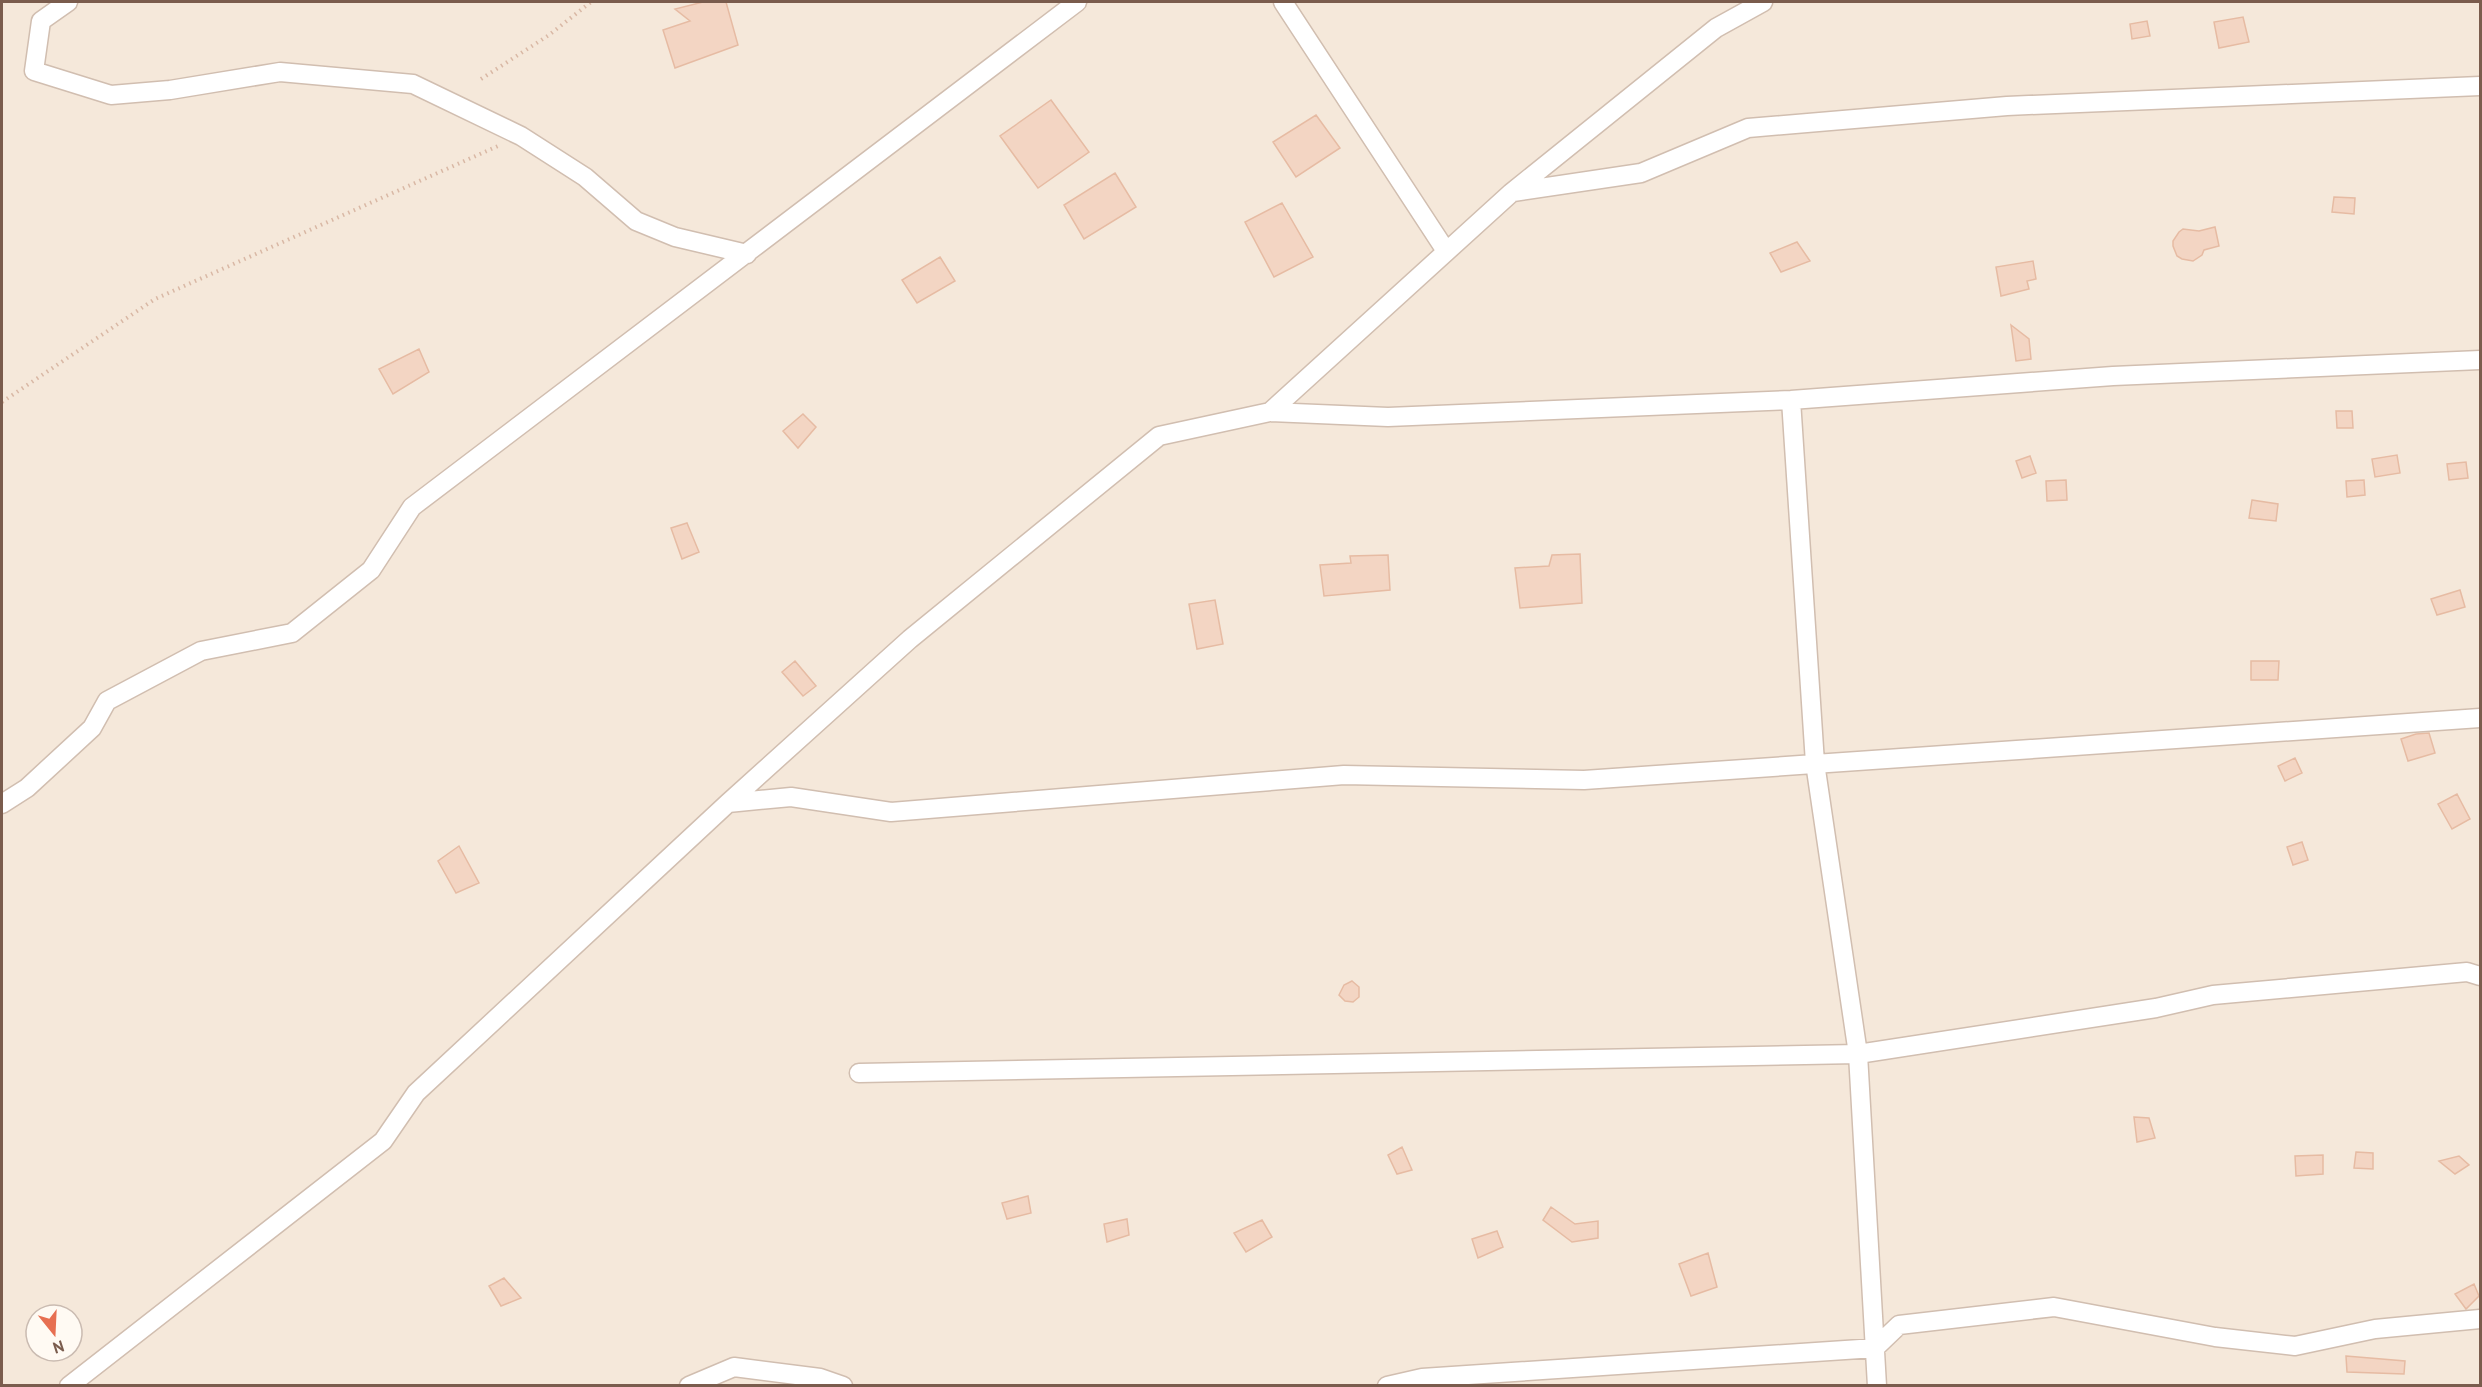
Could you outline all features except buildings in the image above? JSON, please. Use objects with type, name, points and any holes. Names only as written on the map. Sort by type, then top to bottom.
[{"type":"street","points":[[68,2],[41,21],[34,70],[111,95],[170,90],[280,72],[413,84],[521,136],[585,177],[636,221],[675,237],[747,254]]},
{"type":"street","points":[[2,804],[27,788],[92,728],[107,701],[201,651],[292,633],[371,570],[412,507],[1077,2]]},
{"type":"street","points":[[1283,2],[1446,251]]},
{"type":"street","points":[[1270,412],[1510,193],[1716,28],[1763,2]]},
{"type":"street","points":[[1510,193],[1641,173],[1748,129],[2007,106],[2481,86]]},
{"type":"street","points":[[69,1386],[383,1141],[416,1093],[728,803],[910,639],[1159,436],[1270,412],[1388,417],[1791,400],[2113,376],[2481,360]]},
{"type":"street","points":[[1791,400],[1815,763],[1858,1054],[1877,1386]]},
{"type":"street","points":[[728,803],[791,797],[891,812],[1344,775],[1584,780],[2481,718]]},
{"type":"street","points":[[860,1074],[1858,1054],[2156,1008],[2213,995],[2468,972],[2481,976]]},
{"type":"street","points":[[1387,1386],[1422,1378],[1875,1348],[1899,1325],[2054,1307],[2216,1337],[2295,1346],[2375,1329],[2481,1318]]},
{"type":"street","points":[[689,1386],[734,1366],[820,1378],[843,1386]]},
{"type":"path","points":[[481,79],[549,35],[591,2]]},
{"type":"path","points":[[2,402],[155,299],[521,136]]},
{"type":"shaded area","points":[[2,2],[2480,2],[2480,1385],[2,1386]]}]
